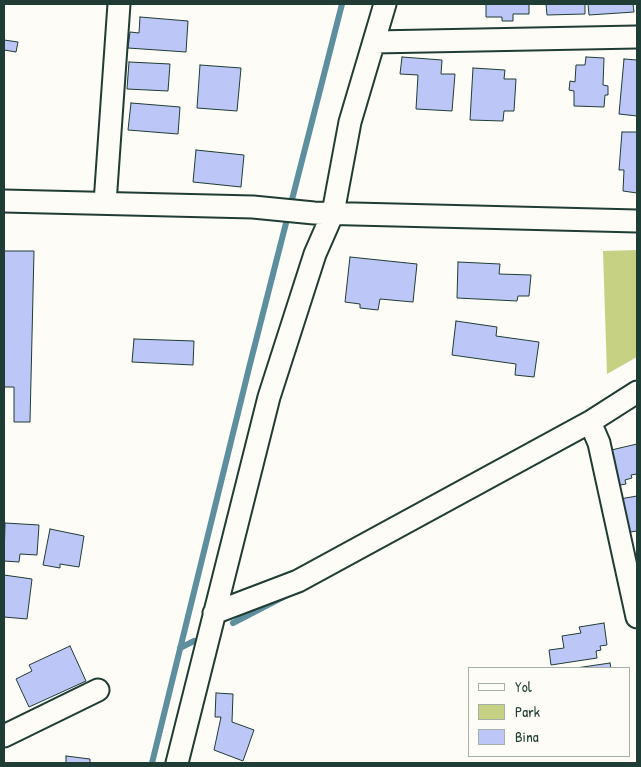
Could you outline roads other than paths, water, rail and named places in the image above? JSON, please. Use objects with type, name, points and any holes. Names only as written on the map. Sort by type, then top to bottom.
[{"type":"street","points":[[105,204],[119,4]]},
{"type":"street","points":[[177,763],[269,397],[315,254],[324,213],[385,4]]},
{"type":"street","points":[[374,42],[637,38]]},
{"type":"street","points":[[4,201],[253,207],[324,213],[637,221]]},
{"type":"street","points":[[214,613],[298,581],[590,422],[637,392]]},
{"type":"street","points":[[590,422],[599,443],[637,617]]},
{"type":"street","points":[[4,736],[98,690]]},
{"type":"waterway","points":[[152,763],[250,364],[342,4]]},
{"type":"waterway","points":[[233,623],[287,595]]},
{"type":"waterway","points":[[180,648],[194,641]]}]
